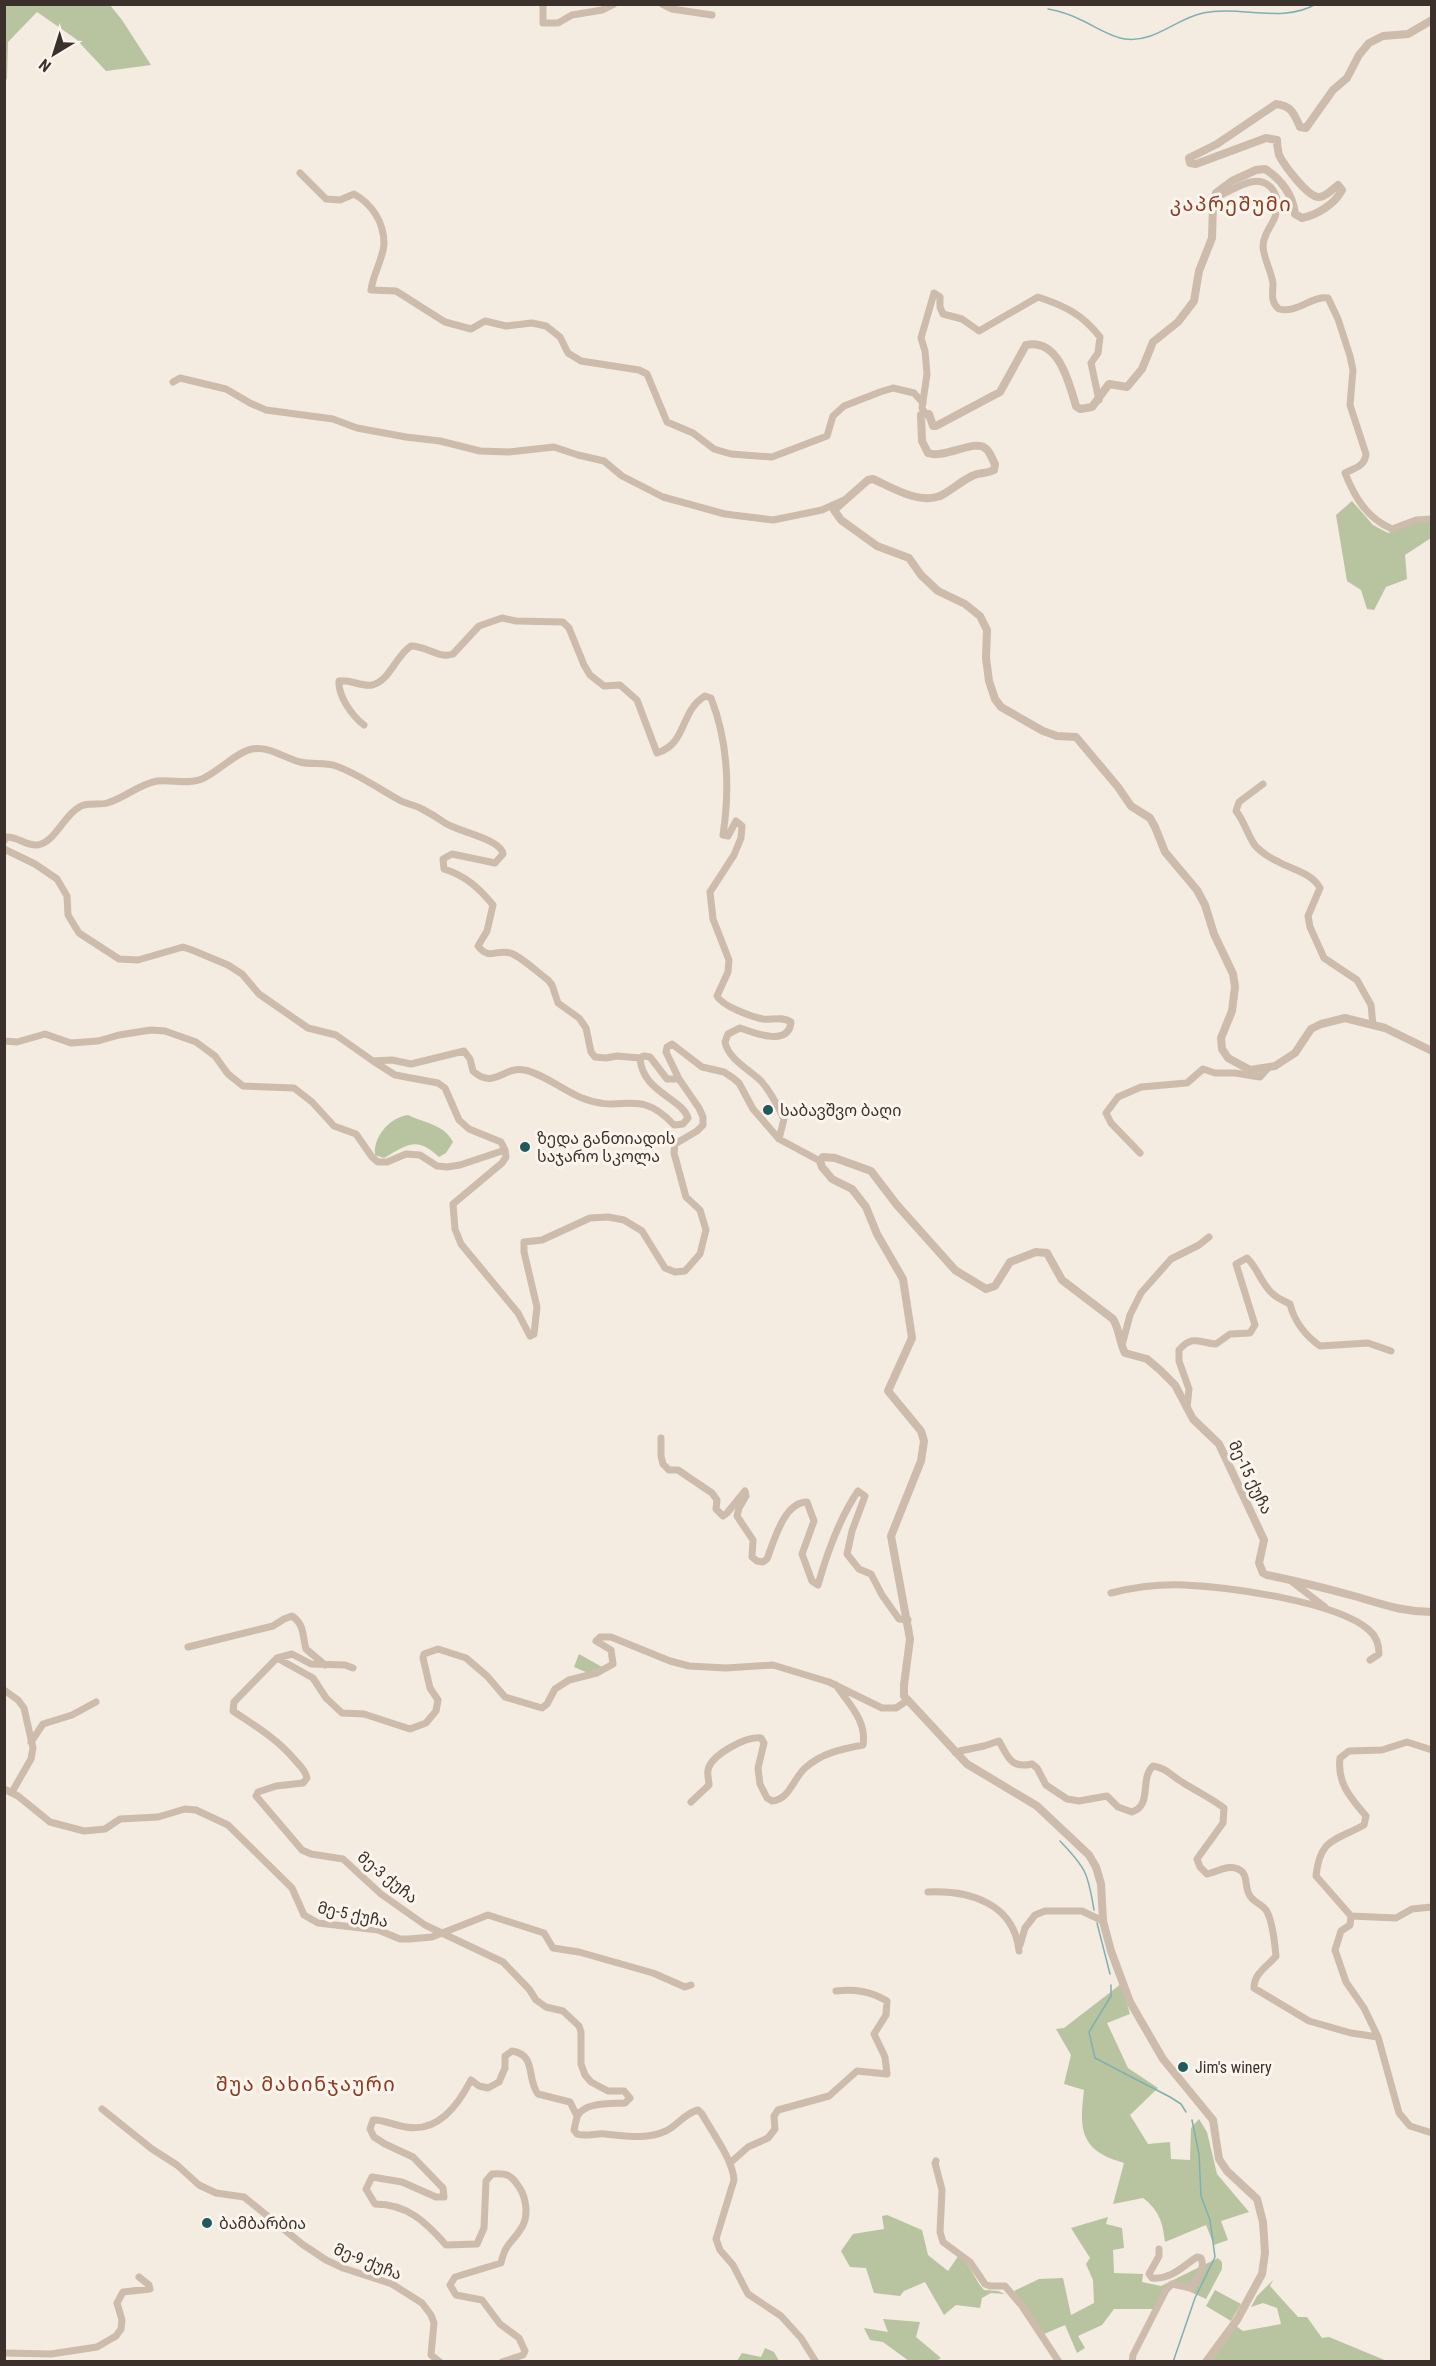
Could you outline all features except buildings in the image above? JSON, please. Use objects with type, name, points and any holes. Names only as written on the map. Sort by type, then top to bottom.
[{"type":"street","points":[[543,4],[543,23],[558,23],[572,15],[602,10],[614,4]]},
{"type":"street","points":[[662,4],[672,9],[712,15]]},
{"type":"street","points":[[1100,400],[1091,363],[1098,353],[1100,337],[1087,320],[1056,303],[1038,297],[979,331],[962,320],[943,314],[940,297],[934,293],[921,338],[926,351],[927,374],[922,408],[925,413],[929,414],[933,426],[1000,392],[1023,348],[1029,344],[1045,348],[1059,359],[1076,406],[1080,409],[1092,407],[1100,400],[1104,388],[1109,384],[1127,387],[1134,380],[1142,369],[1153,342],[1178,322],[1194,301],[1199,271],[1212,238],[1214,198],[1220,189],[1256,170],[1265,169],[1291,196],[1295,214],[1298,217],[1312,216],[1323,210],[1341,193],[1342,188],[1338,185],[1318,197],[1310,194],[1283,160],[1277,141],[1272,138],[1266,138],[1196,164],[1190,163],[1189,158],[1217,144],[1276,104],[1292,108],[1300,127],[1306,128],[1333,90],[1347,78],[1359,55],[1369,43],[1383,36],[1408,34],[1431,20]]},
{"type":"street","points":[[300,173],[326,199],[340,200],[354,194],[367,201],[376,214],[384,245],[372,279],[371,290],[396,291],[445,322],[460,327],[471,329],[485,321],[506,326],[532,323],[546,326],[560,337],[568,353],[581,361],[639,370],[647,374],[667,422],[693,433],[722,452],[772,457],[815,441],[827,436],[832,416],[844,406],[893,388],[914,393],[923,403]]},
{"type":"street","points":[[1214,198],[1255,181],[1264,183],[1274,192],[1279,204],[1264,238],[1263,248],[1272,281],[1274,304],[1279,309],[1292,310],[1322,297],[1328,298],[1338,319],[1350,356],[1353,370],[1350,405],[1366,454],[1366,460],[1361,465],[1345,473],[1352,488],[1365,511],[1377,523],[1392,529],[1416,520],[1431,519]]},
{"type":"street","points":[[173,382],[180,378],[226,389],[250,404],[266,410],[333,418],[357,428],[440,441],[480,451],[509,452],[554,447],[604,461],[629,481],[663,497],[725,514],[773,520],[822,510],[842,501]]},
{"type":"street","points":[[925,413],[921,415],[922,441],[928,453],[946,454],[979,445],[989,453],[995,464],[994,470],[988,474],[974,474],[940,496],[929,498],[915,497],[873,479],[868,480],[834,510],[841,520],[877,546],[905,555],[938,591],[965,604],[980,616],[987,630],[986,658],[994,699],[1001,707],[1043,731],[1057,736],[1076,737],[1131,806],[1149,818],[1155,826],[1165,852],[1201,897],[1214,934],[1233,974],[1235,997],[1221,1038],[1222,1049],[1228,1059],[1245,1068],[1258,1070],[1275,1066],[1295,1053],[1311,1029],[1345,1018],[1385,1028],[1431,1051]]},
{"type":"street","points":[[364,725],[355,718],[340,690],[339,681],[366,686],[375,684],[408,648],[419,646],[449,656],[479,626],[502,618],[516,621],[563,622],[569,628],[584,665],[591,675],[604,686],[620,685],[637,700],[657,753],[669,749],[678,740],[688,713],[701,699],[705,696],[711,698],[718,714],[725,752],[727,795],[723,835],[728,836],[736,822],[742,826],[741,838],[734,855],[710,892],[713,919],[729,960],[728,972],[717,996],[726,1006],[761,1019],[786,1019],[791,1022],[788,1032],[782,1035],[765,1037],[740,1029],[728,1034],[725,1042],[731,1054],[762,1082],[773,1097],[784,1119],[779,1139]]},
{"type":"street","points":[[4,841],[6,837],[11,836],[28,844],[39,845],[47,841],[74,810],[86,805],[106,804],[146,784],[160,781],[200,780],[219,771],[244,751],[253,748],[278,753],[301,762],[324,763],[338,767],[404,803],[430,813],[451,827],[497,844],[503,854],[495,863],[452,854],[442,859],[444,869],[459,874],[473,883],[493,906],[487,931],[478,946],[483,953],[512,954],[548,980],[558,1003],[579,1018],[586,1028],[591,1052],[595,1057],[617,1056],[640,1059],[644,1056],[650,1057],[668,1079],[679,1079]]},
{"type":"street","points":[[1263,784],[1239,802],[1236,811],[1244,820],[1255,845],[1276,861],[1314,878],[1319,885],[1320,888],[1308,916],[1310,927],[1324,958],[1357,980],[1371,1005],[1373,1025]]},
{"type":"street","points":[[4,849],[57,879],[67,896],[68,915],[79,933],[120,959],[138,960],[183,947],[192,950],[228,965],[242,974],[259,994],[308,1028],[336,1035],[395,1075],[438,1083],[445,1088],[459,1120],[469,1129],[501,1142],[505,1150],[506,1157],[502,1163],[453,1204],[455,1229],[461,1244],[518,1313],[530,1336],[534,1334],[537,1306],[524,1252],[524,1242],[542,1240],[590,1218],[608,1216],[624,1220],[642,1231],[665,1268],[675,1272],[685,1271],[700,1254],[706,1230],[700,1210],[686,1197],[674,1153],[675,1144],[703,1125],[703,1117],[679,1079],[666,1052],[667,1047],[672,1044],[702,1067],[724,1072],[733,1078],[739,1083],[753,1109],[779,1139],[820,1161],[826,1174],[852,1189],[866,1207],[877,1234],[901,1272],[912,1338],[888,1391],[921,1431],[924,1441],[921,1461],[891,1536],[908,1620],[910,1649],[903,1693],[973,1769],[1037,1806],[1089,1855],[1096,1867],[1101,1884],[1103,1921],[1111,1951],[1130,2002],[1163,2059],[1213,2120],[1219,2159],[1227,2171],[1257,2199],[1263,2222],[1263,2274],[1237,2320],[1206,2361]]},
{"type":"street","points":[[4,1041],[17,1042],[45,1034],[71,1043],[98,1041],[151,1030],[165,1031],[196,1042],[214,1056],[228,1074],[243,1086],[294,1088],[312,1102],[334,1126],[356,1134],[378,1162],[387,1162],[406,1154],[420,1155],[437,1166],[460,1166],[505,1150]]},
{"type":"street","points":[[373,1061],[392,1060],[411,1064],[464,1051],[470,1059],[472,1071],[484,1079],[495,1079],[508,1072],[526,1070],[582,1099],[602,1104],[648,1104],[661,1111],[674,1125],[683,1124],[688,1118],[686,1111],[663,1096],[650,1083],[640,1064],[640,1059]]},
{"type":"street","points":[[1140,1153],[1111,1122],[1106,1113],[1118,1097],[1141,1087],[1187,1083],[1203,1069],[1215,1073],[1260,1077],[1268,1068]]},
{"type":"street","points":[[820,1161],[823,1157],[835,1158],[871,1171],[897,1205],[955,1270],[978,1286],[986,1289],[995,1286],[1008,1264],[1016,1259],[1036,1252],[1047,1253],[1062,1280],[1113,1319],[1117,1325],[1121,1347]]},
{"type":"street","points":[[1121,1347],[1130,1315],[1141,1293],[1171,1259],[1199,1245],[1209,1237]]},
{"type":"street","points":[[1186,1408],[1189,1389],[1179,1361],[1179,1350],[1185,1343],[1193,1340],[1216,1344],[1230,1334],[1250,1333],[1255,1325],[1236,1264],[1247,1258],[1256,1266],[1263,1282],[1273,1294],[1290,1304],[1292,1314],[1310,1338],[1320,1346],[1368,1343],[1391,1351]]},
{"type":"street","name":"მე-15 ქუჩა","points":[[1121,1347],[1127,1356],[1148,1359],[1175,1385],[1192,1419],[1214,1437],[1225,1453],[1264,1540],[1259,1563],[1261,1570],[1267,1575],[1358,1597],[1387,1607],[1410,1612],[1431,1612]]},
{"type":"street","points":[[661,1438],[663,1464],[669,1470],[678,1470],[712,1493],[717,1500],[716,1509],[720,1515],[727,1513],[745,1491],[746,1496],[737,1516],[753,1540],[752,1557],[757,1561],[763,1562],[767,1559],[778,1529],[791,1509],[800,1502],[807,1502],[814,1521],[802,1554],[812,1581],[818,1585],[829,1548],[849,1504],[858,1491],[866,1496],[852,1531],[847,1554],[859,1569],[871,1574],[882,1595],[899,1618],[908,1620]]},
{"type":"street","points":[[1289,1579],[1325,1607],[1370,1630],[1379,1644],[1379,1654],[1370,1659]]},
{"type":"street","points":[[1111,1593],[1134,1587],[1181,1585],[1223,1588],[1325,1607]]},
{"type":"street","points":[[188,1647],[273,1626],[284,1618],[292,1616],[300,1622],[304,1629],[306,1649],[325,1665]]},
{"type":"street","points":[[277,1658],[313,1678],[326,1698],[342,1713],[364,1714],[410,1729],[426,1723],[436,1711],[438,1700],[430,1688],[424,1654],[438,1649],[466,1658],[487,1676],[505,1697],[542,1708],[547,1704],[555,1689],[569,1680],[597,1673],[613,1664],[611,1650],[596,1641],[600,1637],[611,1637],[670,1661],[689,1666],[726,1668],[773,1665],[836,1685],[882,1708],[896,1708],[908,1700]]},
{"type":"street","points":[[277,1658],[292,1654],[310,1664],[345,1665],[354,1668]]},
{"type":"street","name":"მე-3 ქუჩა","points":[[277,1658],[234,1702],[233,1711],[285,1747],[306,1772],[307,1778],[303,1784],[276,1786],[258,1792],[256,1796],[302,1850],[311,1854],[343,1859],[381,1894],[425,1924],[442,1931]]},
{"type":"street","points":[[691,1802],[709,1785],[708,1770],[714,1760],[741,1741],[754,1737],[760,1738],[764,1743],[758,1768],[759,1776],[767,1798],[772,1801],[784,1797],[806,1767],[833,1750],[863,1745],[865,1732],[860,1720],[836,1685]]},
{"type":"street","points":[[4,1690],[24,1707],[31,1742],[31,1759],[8,1791]]},
{"type":"street","points":[[31,1742],[44,1724],[72,1715],[96,1702]]},
{"type":"street","points":[[955,1752],[999,1741],[1014,1764],[1022,1766],[1032,1764],[1037,1768],[1046,1785],[1059,1794],[1079,1801],[1107,1796],[1118,1807],[1132,1812],[1139,1810],[1143,1804],[1148,1771],[1153,1766],[1168,1770],[1179,1781],[1210,1797],[1224,1808],[1223,1823],[1216,1836],[1197,1859],[1200,1867],[1207,1874],[1228,1867],[1241,1871],[1246,1877],[1248,1893],[1266,1910],[1275,1941],[1276,1956],[1260,1971],[1254,1980],[1254,1988],[1308,2021],[1351,2033],[1378,2037]]},
{"type":"street","points":[[1431,1750],[1407,1742],[1382,1750],[1349,1751],[1340,1758],[1341,1782],[1346,1792],[1366,1816],[1364,1825],[1334,1838],[1324,1846],[1317,1862],[1316,1876],[1351,1916],[1396,1918],[1412,1909],[1431,1907]]},
{"type":"street","name":"მე-5 ქუჩა","points":[[8,1791],[50,1822],[84,1831],[105,1829],[120,1819],[158,1817],[185,1809],[196,1810],[228,1825],[268,1862],[292,1888],[300,1909],[318,1923],[378,1930],[400,1939],[432,1937],[488,1914],[544,1933],[553,1948],[579,1952],[653,1973],[685,1987],[691,1985]]},
{"type":"street","points":[[928,1892],[945,1891],[990,1903],[1012,1927],[1017,1937],[1019,1951],[1025,1929],[1035,1915],[1046,1911],[1082,1911],[1103,1921]]},
{"type":"street","points":[[1351,1916],[1350,1924],[1341,1931],[1335,1950],[1346,1982],[1364,2008],[1378,2037],[1399,2113],[1410,2126],[1431,2133]]},
{"type":"street","points":[[442,1931],[503,1962],[529,1989],[536,2000],[546,2007],[563,2011],[579,2026],[581,2064],[585,2075],[600,2088],[624,2091],[630,2098],[625,2103],[589,2107],[577,2116]]},
{"type":"street","points":[[730,2163],[748,2147],[768,2138],[775,2129],[774,2115],[778,2110],[829,2096],[857,2071],[886,2074],[885,2056],[874,2034],[886,2015],[887,2001],[875,1994],[852,1989],[836,1991]]},
{"type":"street","points":[[502,2361],[523,2355],[525,2351],[519,2338],[500,2324],[482,2300],[456,2295],[450,2285],[455,2277],[501,2263],[507,2244],[524,2225],[526,2197],[513,2177],[505,2173],[492,2174],[486,2181],[484,2228],[477,2244],[446,2245],[428,2223],[392,2204],[375,2204],[366,2189],[372,2177],[402,2182],[436,2197],[444,2197],[442,2188],[413,2157],[374,2137],[370,2129],[371,2124],[373,2120],[379,2120],[413,2128],[428,2125],[446,2116],[458,2104],[471,2080],[479,2086],[488,2088],[499,2082],[505,2068],[505,2056],[512,2051],[526,2056],[530,2063],[531,2080],[538,2094],[570,2102],[577,2116],[574,2130],[580,2135],[644,2137],[669,2129],[690,2112],[698,2110],[730,2163],[734,2180],[716,2239],[720,2250],[733,2265],[748,2294],[781,2316],[801,2338],[816,2361]]},
{"type":"street","name":"მე-9 ქუჩა","points":[[102,2109],[152,2149],[177,2165],[199,2185],[216,2193],[244,2197],[302,2244],[326,2260],[392,2284],[422,2303],[434,2323],[431,2355],[440,2361]]},
{"type":"street","points":[[936,2161],[942,2190],[940,2232],[943,2242],[970,2262],[985,2284],[1005,2286],[1022,2306],[1059,2361]]},
{"type":"street","points":[[1132,2361],[1166,2290],[1172,2284],[1191,2288],[1203,2264],[1201,2258],[1197,2257],[1182,2270],[1160,2278],[1152,2278],[1149,2274],[1159,2256],[1159,2248]]},
{"type":"street","points":[[4,2352],[51,2354],[97,2347],[116,2336],[121,2328],[122,2320],[117,2303],[123,2292],[150,2289],[149,2285],[139,2277]]},
{"type":"green space","points":[[5,4],[110,5],[151,65],[106,71],[76,39],[37,12],[8,42],[5,84]]},
{"type":"green space","points":[[1352,501],[1373,525],[1388,533],[1418,521],[1431,520],[1431,538],[1405,555],[1407,579],[1386,587],[1374,610],[1367,609],[1361,590],[1347,581],[1336,515]]},
{"type":"green space","points":[[408,1115],[439,1128],[449,1136],[453,1142],[446,1153],[439,1157],[424,1146],[412,1144],[384,1158],[375,1155],[377,1141],[384,1129],[395,1120]]},
{"type":"green space","points":[[579,1654],[602,1667],[588,1673],[574,1667]]},
{"type":"green space","points":[[1121,1984],[1130,2014],[1107,2023],[1128,2068],[1158,2088],[1130,2115],[1148,2144],[1170,2142],[1171,2159],[1190,2160],[1191,2128],[1199,2119],[1207,2132],[1217,2174],[1249,2212],[1221,2221],[1228,2240],[1214,2245],[1206,2225],[1165,2242],[1159,2217],[1153,2207],[1143,2198],[1113,2204],[1124,2163],[1098,2152],[1086,2137],[1082,2117],[1084,2090],[1064,2084],[1071,2055],[1056,2029],[1064,2028]]},
{"type":"green space","points":[[887,2215],[922,2230],[928,2255],[948,2271],[959,2255],[967,2263],[984,2290],[1005,2294],[991,2293],[982,2298],[980,2308],[956,2305],[944,2315],[925,2282],[904,2291],[900,2296],[874,2293],[866,2268],[850,2267],[841,2251],[853,2234],[884,2229],[882,2216]]},
{"type":"green space","points":[[1108,2217],[1106,2224],[1122,2228],[1124,2248],[1113,2250],[1114,2273],[1143,2274],[1142,2282],[1161,2286],[1218,2258],[1222,2262],[1222,2269],[1206,2299],[1173,2284],[1155,2309],[1114,2309],[1102,2325],[1078,2336],[1085,2348],[1077,2353],[1065,2325],[1044,2334],[1014,2291],[1039,2279],[1063,2278],[1071,2315],[1094,2303],[1093,2280],[1086,2264],[1090,2258],[1071,2228]]},
{"type":"green space","points":[[1273,2280],[1270,2286],[1298,2317],[1307,2317],[1322,2338],[1329,2337],[1387,2361],[1211,2362],[1236,2326],[1243,2331],[1281,2324],[1277,2308],[1263,2303],[1251,2307],[1257,2296]]},
{"type":"green space","points":[[1215,2290],[1241,2304],[1231,2321],[1206,2306]]},
{"type":"green space","points":[[883,2319],[920,2322],[916,2337],[941,2358],[936,2361],[909,2361],[883,2342],[870,2340],[864,2328],[888,2332]]},
{"type":"green space","points":[[765,2348],[774,2352],[779,2361],[737,2361],[742,2353],[761,2357]]},
{"type":"waterway","points":[[1048,9],[1071,16],[1113,36],[1136,39],[1155,34],[1203,13],[1217,11],[1289,13],[1316,4]]},
{"type":"waterway","points":[[1060,1841],[1081,1865],[1090,1887],[1094,1910]]},
{"type":"waterway","points":[[1097,1923],[1110,1974]]},
{"type":"waterway","points":[[1111,1985],[1111,1996],[1089,2032],[1095,2058],[1170,2097],[1181,2104],[1186,2112]]},
{"type":"waterway","points":[[1173,2362],[1195,2298],[1215,2257],[1210,2220],[1201,2196],[1199,2154],[1192,2120]]},
{"type":"place","name":"საბავშვო ბაღი","points":[[768,1110]]},
{"type":"place","name":"ზედა განთიადის საჯარო სკოლა","points":[[525,1147]]},
{"type":"place","name":"Jim's winery","points":[[1183,2067]]},
{"type":"place","name":"ბამბარბია","points":[[207,2223]]},
{"type":"district","name":"კაპრეშუმი","points":[[1231,204]]},
{"type":"district","name":"შუა მახინჯაური","points":[[306,2084]]}]
